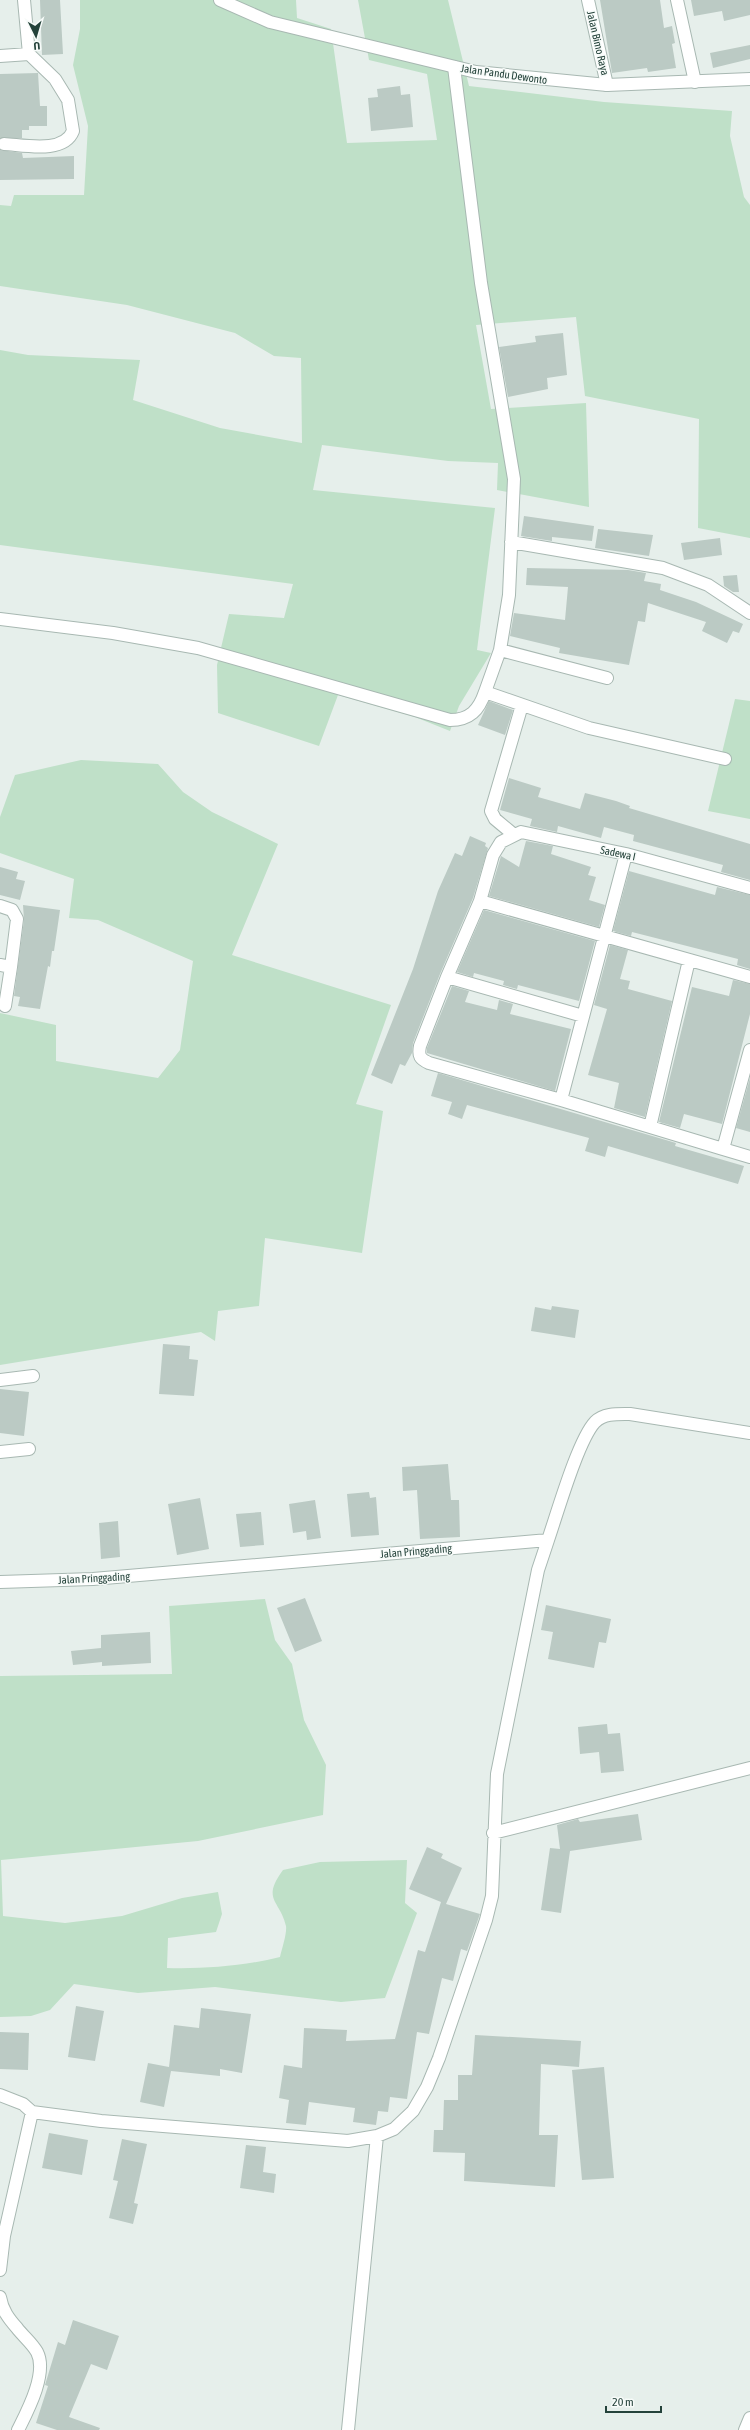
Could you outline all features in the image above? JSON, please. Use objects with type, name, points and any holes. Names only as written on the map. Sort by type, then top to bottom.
[{"type":"street","points":[[4,144],[52,145],[68,140],[73,131],[68,100],[55,78],[29,54],[24,0]]},
{"type":"street","name":"Jalan Pandu Dewonto","points":[[220,0],[270,22],[476,72],[608,85],[750,79]]},
{"type":"street","name":"Jalan Bimo Raya","points":[[588,0],[608,85]]},
{"type":"street","points":[[678,0],[695,82]]},
{"type":"street","points":[[0,56],[29,54]]},
{"type":"street","points":[[0,619],[113,632],[198,648],[450,720],[469,717],[482,702],[500,650],[509,595],[514,479],[481,283],[454,67]]},
{"type":"street","points":[[511,542],[670,570],[708,584],[750,613]]},
{"type":"street","points":[[500,650],[607,678]]},
{"type":"street","points":[[485,692],[589,728],[725,759]]},
{"type":"street","points":[[522,705],[491,811],[495,818],[513,834],[501,842],[493,855],[480,901],[447,976],[420,1046],[419,1054],[422,1060],[750,1157]]},
{"type":"street","name":"Sadewa I","points":[[513,834],[521,832],[534,834],[564,842],[626,854],[750,888]]},
{"type":"street","points":[[561,1100],[626,854]]},
{"type":"street","points":[[480,901],[750,978]]},
{"type":"street","points":[[0,906],[12,910],[17,920],[5,966],[5,1006]]},
{"type":"street","points":[[650,1127],[689,960]]},
{"type":"street","points":[[447,976],[583,1016]]},
{"type":"street","points":[[723,1149],[747,1073],[750,1050]]},
{"type":"street","points":[[0,1380],[33,1376]]},
{"type":"street","points":[[0,2095],[24,2104],[32,2112],[101,2121],[348,2141],[377,2136],[394,2129],[414,2110],[427,2087],[439,2058],[486,1920],[492,1896],[493,1833],[497,1774],[538,1570],[581,1445],[594,1423],[611,1414],[630,1414],[750,1433]]},
{"type":"street","points":[[0,1452],[29,1449]]},
{"type":"street","name":"Jalan Pringgading","points":[[0,1582],[93,1580],[548,1540]]},
{"type":"street","points":[[493,1833],[750,1768]]},
{"type":"street","points":[[0,2270],[4,2236],[32,2112]]},
{"type":"street","points":[[348,2430],[377,2136]]},
{"type":"street","points":[[0,2297],[6,2315],[32,2346],[39,2362],[38,2380],[30,2408],[18,2430]]},
{"type":"street","points":[[745,2430],[750,2418]]},
{"type":"green space","points":[[80,0],[296,0],[297,18],[331,29],[347,143],[437,140],[427,74],[369,60],[358,0],[448,0],[469,86],[604,102],[732,111],[730,136],[744,197],[750,205],[750,538],[698,528],[699,419],[585,396],[576,317],[476,325],[491,409],[586,403],[589,507],[497,490],[498,463],[448,461],[322,445],[313,490],[495,508],[477,650],[491,653],[459,706],[450,731],[415,717],[338,695],[319,746],[218,713],[217,665],[229,614],[284,618],[293,584],[0,545],[0,350],[28,355],[140,360],[133,400],[220,428],[302,443],[301,358],[274,356],[235,333],[127,305],[0,286],[0,205],[11,206],[14,195],[84,195],[88,126],[73,65],[80,29]]},
{"type":"green space","points":[[735,699],[750,701],[750,819],[708,811]]},
{"type":"green space","points":[[81,760],[158,764],[183,792],[212,812],[278,844],[232,955],[391,1005],[356,1104],[383,1111],[362,1253],[265,1238],[259,1306],[218,1311],[215,1341],[201,1332],[0,1365],[0,1013],[56,1025],[56,1061],[158,1078],[180,1050],[193,961],[98,920],[69,918],[74,879],[0,853],[0,817],[15,775]]},
{"type":"green space","points":[[265,1599],[275,1640],[292,1664],[304,1720],[326,1765],[323,1815],[198,1841],[1,1860],[3,1916],[65,1923],[122,1916],[182,1898],[218,1892],[222,1914],[216,1932],[168,1938],[167,1968],[238,1965],[280,1957],[286,1926],[274,1900],[273,1888],[283,1870],[320,1862],[407,1860],[405,1903],[417,1913],[385,1998],[341,2002],[215,1987],[138,1993],[74,1984],[50,2010],[31,2016],[0,2017],[0,1676],[172,1674],[169,1606]]},
{"type":"building","points":[[40,0],[60,0],[63,54],[42,55]]},
{"type":"building","points":[[600,0],[660,0],[664,28],[672,26],[675,43],[672,44],[676,68],[648,72],[647,68],[612,73]]},
{"type":"building","points":[[691,0],[750,0],[750,15],[724,21],[722,11],[694,16]]},
{"type":"building","points":[[750,45],[750,59],[713,68],[710,53]]},
{"type":"building","points":[[38,73],[40,106],[47,106],[47,126],[29,126],[29,130],[22,130],[22,138],[0,138],[0,74]]},
{"type":"building","points":[[400,86],[401,95],[410,94],[413,127],[371,131],[368,98],[378,97],[377,89]]},
{"type":"building","points":[[0,150],[22,153],[23,158],[74,156],[74,179],[0,180]]},
{"type":"building","points":[[563,333],[567,375],[547,378],[548,389],[508,397],[499,347],[536,342],[535,336]]},
{"type":"building","points":[[524,516],[594,526],[592,541],[552,537],[552,541],[521,536]]},
{"type":"building","points":[[598,529],[653,535],[649,556],[595,548]]},
{"type":"building","points":[[720,538],[722,555],[684,560],[681,543]]},
{"type":"building","points":[[527,568],[628,570],[646,573],[644,581],[661,584],[660,590],[696,602],[743,624],[739,633],[733,631],[727,643],[702,631],[706,622],[648,603],[645,622],[638,621],[629,665],[559,653],[560,648],[510,636],[514,613],[565,620],[568,587],[526,585]]},
{"type":"building","points":[[737,575],[739,592],[733,592],[724,586],[723,576]]},
{"type":"building","points":[[489,701],[513,710],[505,735],[478,725]]},
{"type":"building","points":[[509,778],[541,788],[538,797],[580,809],[585,793],[616,801],[630,806],[629,808],[750,844],[750,880],[721,872],[723,865],[633,841],[634,835],[604,827],[601,838],[558,826],[557,832],[530,826],[532,819],[500,810]]},
{"type":"building","points":[[470,836],[486,843],[485,846],[488,848],[473,898],[440,974],[413,1043],[412,1053],[405,1066],[400,1064],[392,1084],[371,1075],[413,969],[438,891],[455,853],[462,856]]},
{"type":"building","points":[[526,841],[553,846],[551,854],[591,867],[588,875],[596,877],[589,900],[605,905],[599,927],[489,896],[501,856],[519,867]]},
{"type":"building","points":[[0,867],[18,872],[16,879],[25,881],[20,900],[0,895]]},
{"type":"building","points":[[629,871],[715,895],[717,887],[750,895],[750,969],[737,965],[738,959],[632,932],[631,936],[613,931]]},
{"type":"building","points":[[23,905],[60,910],[54,951],[52,951],[50,967],[48,966],[40,1009],[18,1006],[20,997],[14,996],[24,920]]},
{"type":"building","points":[[484,910],[595,941],[579,1001],[518,985],[517,989],[503,985],[504,981],[474,973],[473,977],[457,972]]},
{"type":"building","points":[[610,945],[628,950],[620,979],[630,981],[628,989],[672,1001],[645,1117],[614,1108],[619,1083],[588,1075],[607,1009],[594,1005]]},
{"type":"building","points":[[733,980],[750,984],[750,1014],[722,1124],[684,1114],[680,1128],[659,1122],[692,987],[729,996]]},
{"type":"building","points":[[452,986],[469,991],[465,1002],[497,1010],[499,1000],[513,1004],[510,1014],[571,1029],[555,1091],[427,1053],[427,1048]]},
{"type":"building","points":[[438,1073],[676,1143],[675,1146],[744,1166],[738,1184],[608,1146],[605,1157],[585,1151],[589,1138],[467,1105],[462,1119],[448,1114],[452,1102],[431,1096]]},
{"type":"building","points":[[750,1078],[750,1132],[736,1128]]},
{"type":"building","points":[[552,1306],[579,1310],[575,1338],[531,1331],[535,1307],[551,1310]]},
{"type":"building","points":[[163,1344],[190,1346],[189,1359],[198,1360],[194,1396],[159,1394]]},
{"type":"building","points":[[0,1389],[29,1392],[24,1436],[0,1433]]},
{"type":"building","points":[[448,1464],[451,1500],[459,1500],[460,1537],[420,1539],[417,1490],[403,1491],[402,1467]]},
{"type":"building","points":[[369,1492],[370,1498],[376,1497],[379,1535],[351,1537],[347,1494]]},
{"type":"building","points":[[200,1498],[209,1549],[177,1555],[168,1504]]},
{"type":"building","points":[[315,1500],[321,1538],[307,1540],[306,1531],[293,1533],[289,1504]]},
{"type":"building","points":[[261,1512],[264,1545],[240,1547],[236,1514]]},
{"type":"building","points":[[118,1521],[120,1557],[101,1559],[99,1523]]},
{"type":"building","points":[[305,1598],[322,1641],[295,1652],[277,1608]]},
{"type":"building","points":[[546,1605],[611,1619],[606,1643],[599,1642],[594,1668],[548,1659],[553,1632],[541,1630]]},
{"type":"building","points":[[150,1632],[151,1663],[102,1666],[102,1662],[73,1665],[71,1651],[101,1648],[101,1635]]},
{"type":"building","points":[[607,1724],[608,1734],[620,1733],[624,1771],[601,1773],[599,1752],[580,1754],[578,1727]]},
{"type":"building","points":[[638,1814],[642,1840],[570,1851],[561,1913],[541,1910],[550,1848],[560,1849],[557,1825],[578,1819],[580,1822]]},
{"type":"building","points":[[427,1847],[443,1854],[441,1858],[462,1868],[446,1904],[480,1914],[467,1951],[461,1949],[453,1981],[442,1978],[429,2034],[417,2032],[407,2099],[390,2097],[388,2112],[378,2111],[376,2125],[353,2122],[355,2108],[309,2102],[306,2125],[286,2123],[289,2100],[279,2098],[284,2065],[302,2068],[304,2028],[347,2030],[346,2041],[395,2039],[418,1950],[425,1952],[441,1902],[409,1889]]},
{"type":"building","points":[[76,2006],[104,2011],[95,2061],[68,2057]]},
{"type":"building","points":[[201,2008],[251,2014],[242,2073],[220,2069],[220,2076],[171,2071],[164,2107],[140,2102],[148,2063],[169,2067],[174,2025],[199,2028]]},
{"type":"building","points":[[0,2032],[29,2033],[28,2070],[0,2069]]},
{"type":"building","points":[[475,2035],[581,2041],[579,2067],[541,2064],[539,2135],[558,2135],[555,2187],[464,2181],[465,2153],[433,2152],[434,2130],[443,2130],[444,2100],[458,2100],[458,2075],[472,2075]]},
{"type":"building","points":[[604,2067],[614,2178],[582,2180],[572,2070]]},
{"type":"building","points":[[49,2133],[88,2140],[82,2175],[42,2168]]},
{"type":"building","points":[[122,2139],[147,2144],[134,2203],[138,2204],[133,2224],[109,2218],[118,2181],[113,2180]]},
{"type":"building","points":[[246,2145],[266,2147],[263,2172],[276,2174],[274,2193],[240,2188]]},
{"type":"building","points":[[73,2320],[119,2336],[107,2370],[91,2364],[69,2417],[100,2428],[99,2430],[57,2430],[36,2423],[48,2386],[45,2385],[58,2342],[65,2345]]}]
